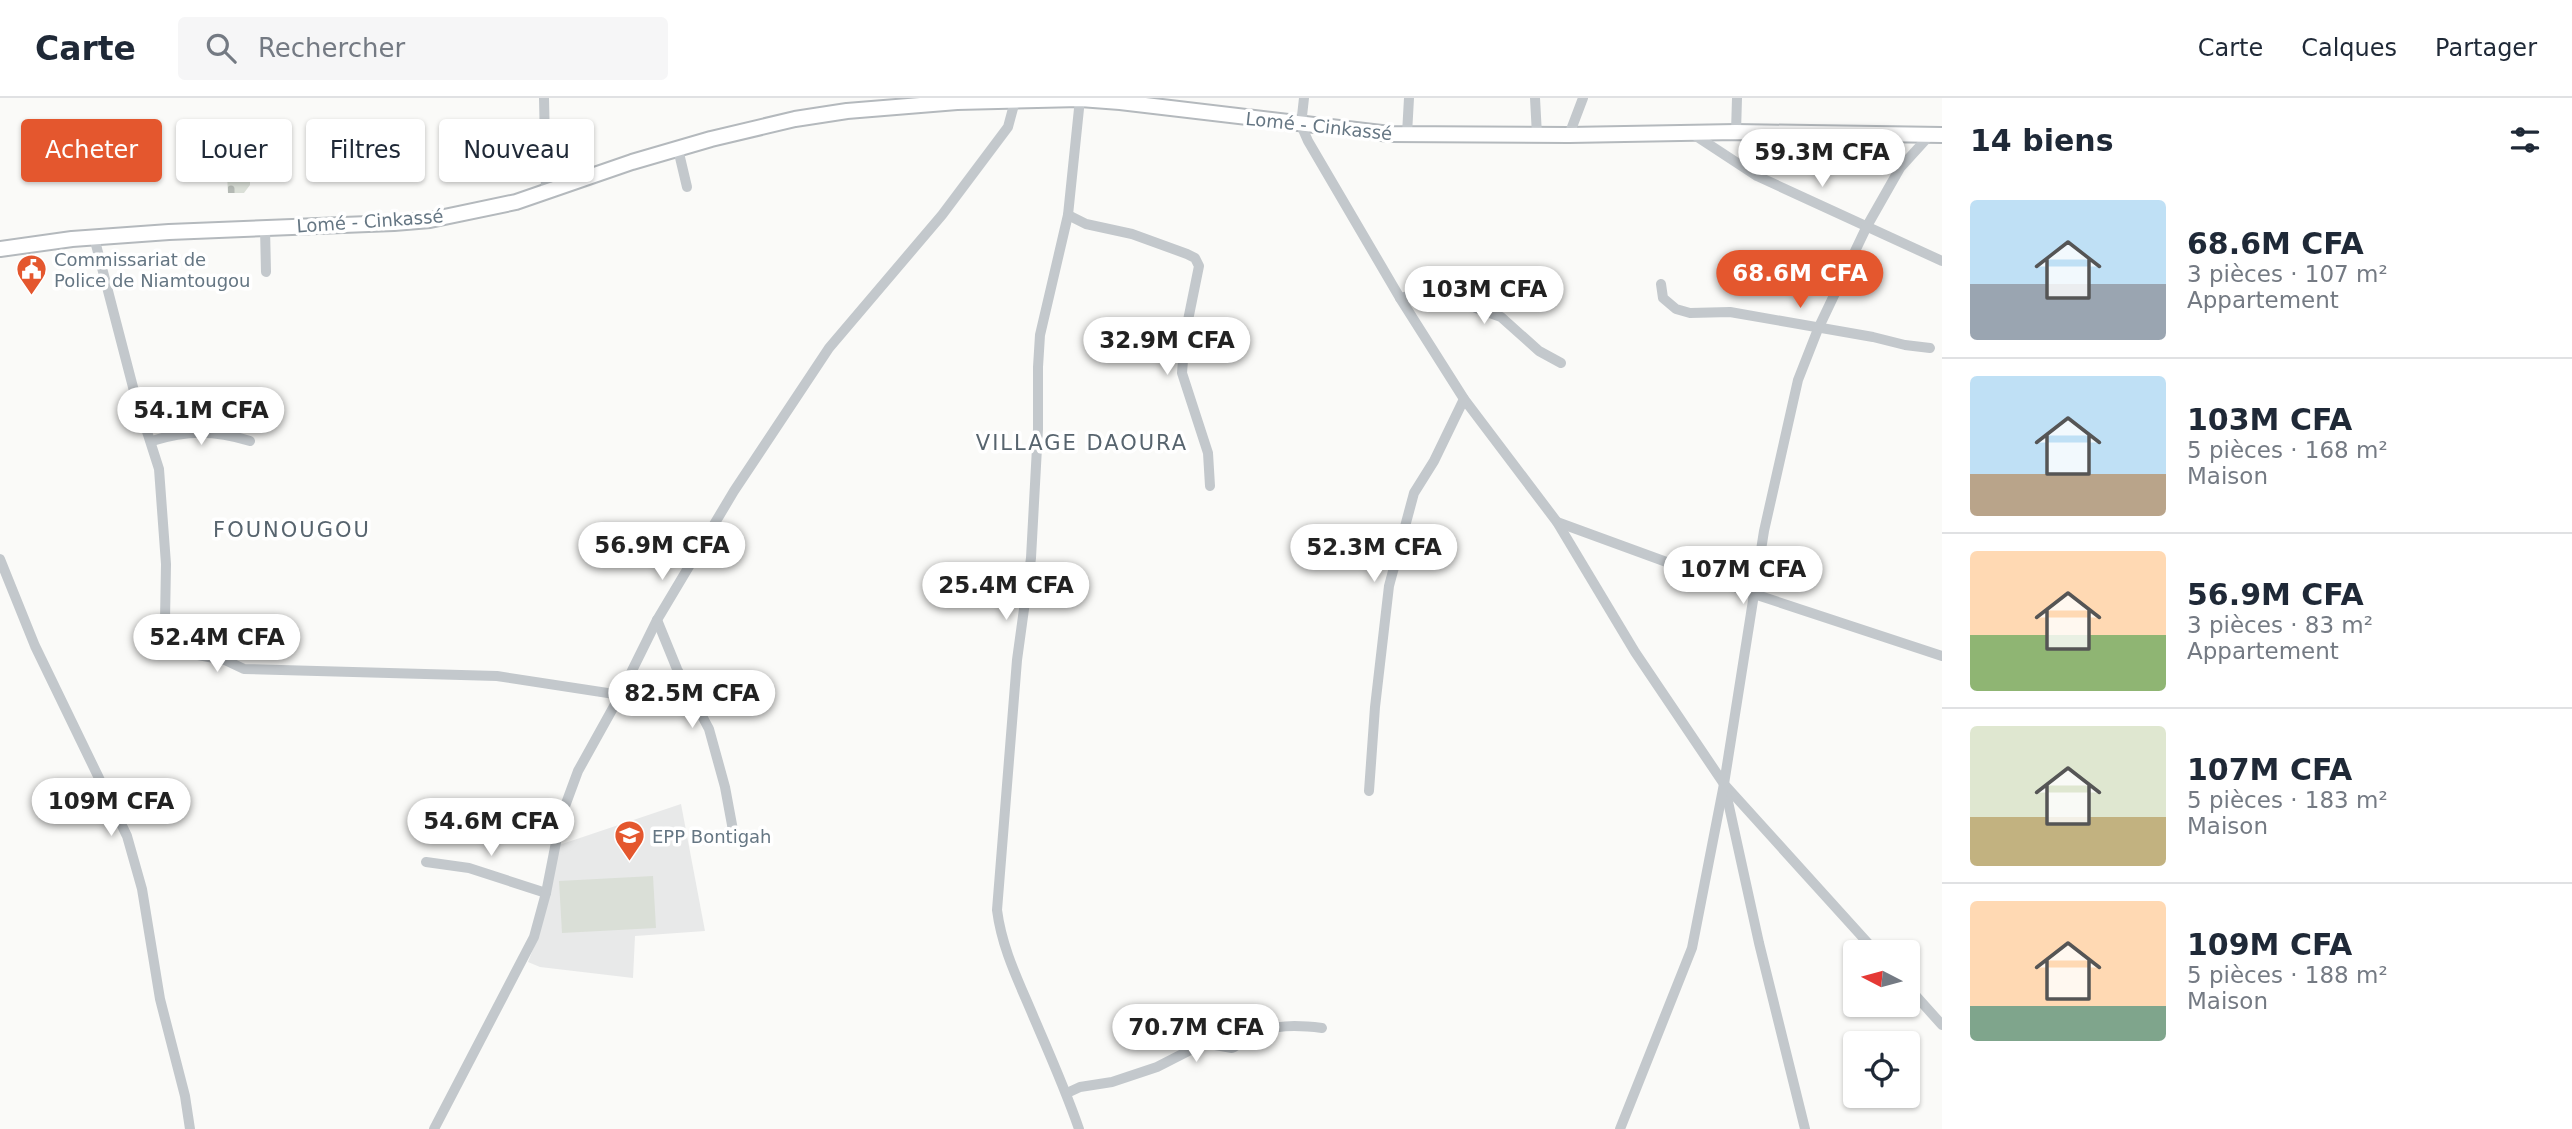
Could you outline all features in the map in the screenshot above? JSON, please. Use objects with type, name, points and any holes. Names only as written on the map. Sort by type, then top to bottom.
[{"type":"highway","name":"Lomé - Cinkassé","points":[[0,249],[94,237],[430,220],[516,202],[678,149],[749,129],[848,111],[957,103],[1080,99],[1301,125],[1408,134],[1736,132],[1936,135]]},
{"type":"street","points":[[544,98],[546,191]]},
{"type":"street","points":[[1304,98],[1301,125],[1308,141],[1464,399],[1557,522],[1635,652],[1724,784],[1865,940]]},
{"type":"street","points":[[1408,134],[1409,98]]},
{"type":"street","points":[[1535,98],[1537,135]]},
{"type":"street","points":[[1569,135],[1583,98]]},
{"type":"street","points":[[1736,132],[1737,98]]},
{"type":"street","points":[[1079,1129],[1067,1093],[1009,960],[997,910],[1017,660],[1031,558],[1040,335],[1068,215],[1080,99]]},
{"type":"street","points":[[434,1129],[492,1013],[518,971],[534,937],[561,817],[578,771],[657,620],[734,491],[829,348],[942,215],[992,149],[1008,127],[1015,101]]},
{"type":"street","points":[[1693,134],[1757,176],[1942,261]]},
{"type":"street","points":[[1620,1129],[1692,948],[1724,784],[1763,531],[1798,380],[1818,329],[1867,226],[1900,168],[1936,135]]},
{"type":"street","points":[[678,149],[687,187]]},
{"type":"street","points":[[1068,215],[1086,224],[1132,234],[1195,258],[1199,266],[1185,335],[1182,373],[1208,453],[1210,486]]},
{"type":"street","points":[[265,228],[266,272]]},
{"type":"street","points":[[94,237],[134,390],[159,469],[166,564],[165,620],[178,645],[198,655],[225,660],[244,669],[497,676],[660,701],[695,703]]},
{"type":"street","points":[[1661,284],[1663,298],[1676,309],[1690,313],[1730,312],[1930,348]]},
{"type":"street","points":[[1401,298],[1445,287],[1476,308],[1501,317],[1539,351],[1560,363]]},
{"type":"street","points":[[1369,791],[1375,707],[1389,586],[1414,493],[1434,461],[1464,399]]},
{"type":"street","points":[[152,441],[178,433],[200,432],[250,441]]},
{"type":"street","points":[[1557,522],[1754,594],[1942,656]]},
{"type":"street","points":[[0,559],[34,646],[127,836],[142,888],[160,999],[185,1097],[190,1129]]},
{"type":"street","points":[[657,620],[712,741],[732,815],[734,841]]},
{"type":"street","points":[[1724,784],[1759,943],[1805,1129]]},
{"type":"street","points":[[426,862],[469,867],[546,893]]},
{"type":"street","points":[[1920,1001],[1942,1026]]},
{"type":"street","points":[[1067,1093],[1080,1087],[1112,1082],[1157,1067],[1204,1043],[1232,1048],[1266,1029],[1296,1026],[1322,1028]]},
{"type":"shaded area","points":[[681,804],[705,931],[635,936],[633,978],[540,967],[528,962],[539,934],[559,845]]},
{"type":"green space","points":[[227,182],[250,182],[244,193],[228,193]]},
{"type":"green space","points":[[653,876],[656,928],[562,933],[559,881]]},
{"type":"place","name":"Commissariat de Police de Niamtougou","points":[[31,296]]},
{"type":"place","name":"EPP Bontigah","points":[[629,863]]},
{"type":"district","name":"VILLAGE DAOURA","points":[[1082,443]]},
{"type":"district","name":"FOUNOUGOU","points":[[292,530]]}]
